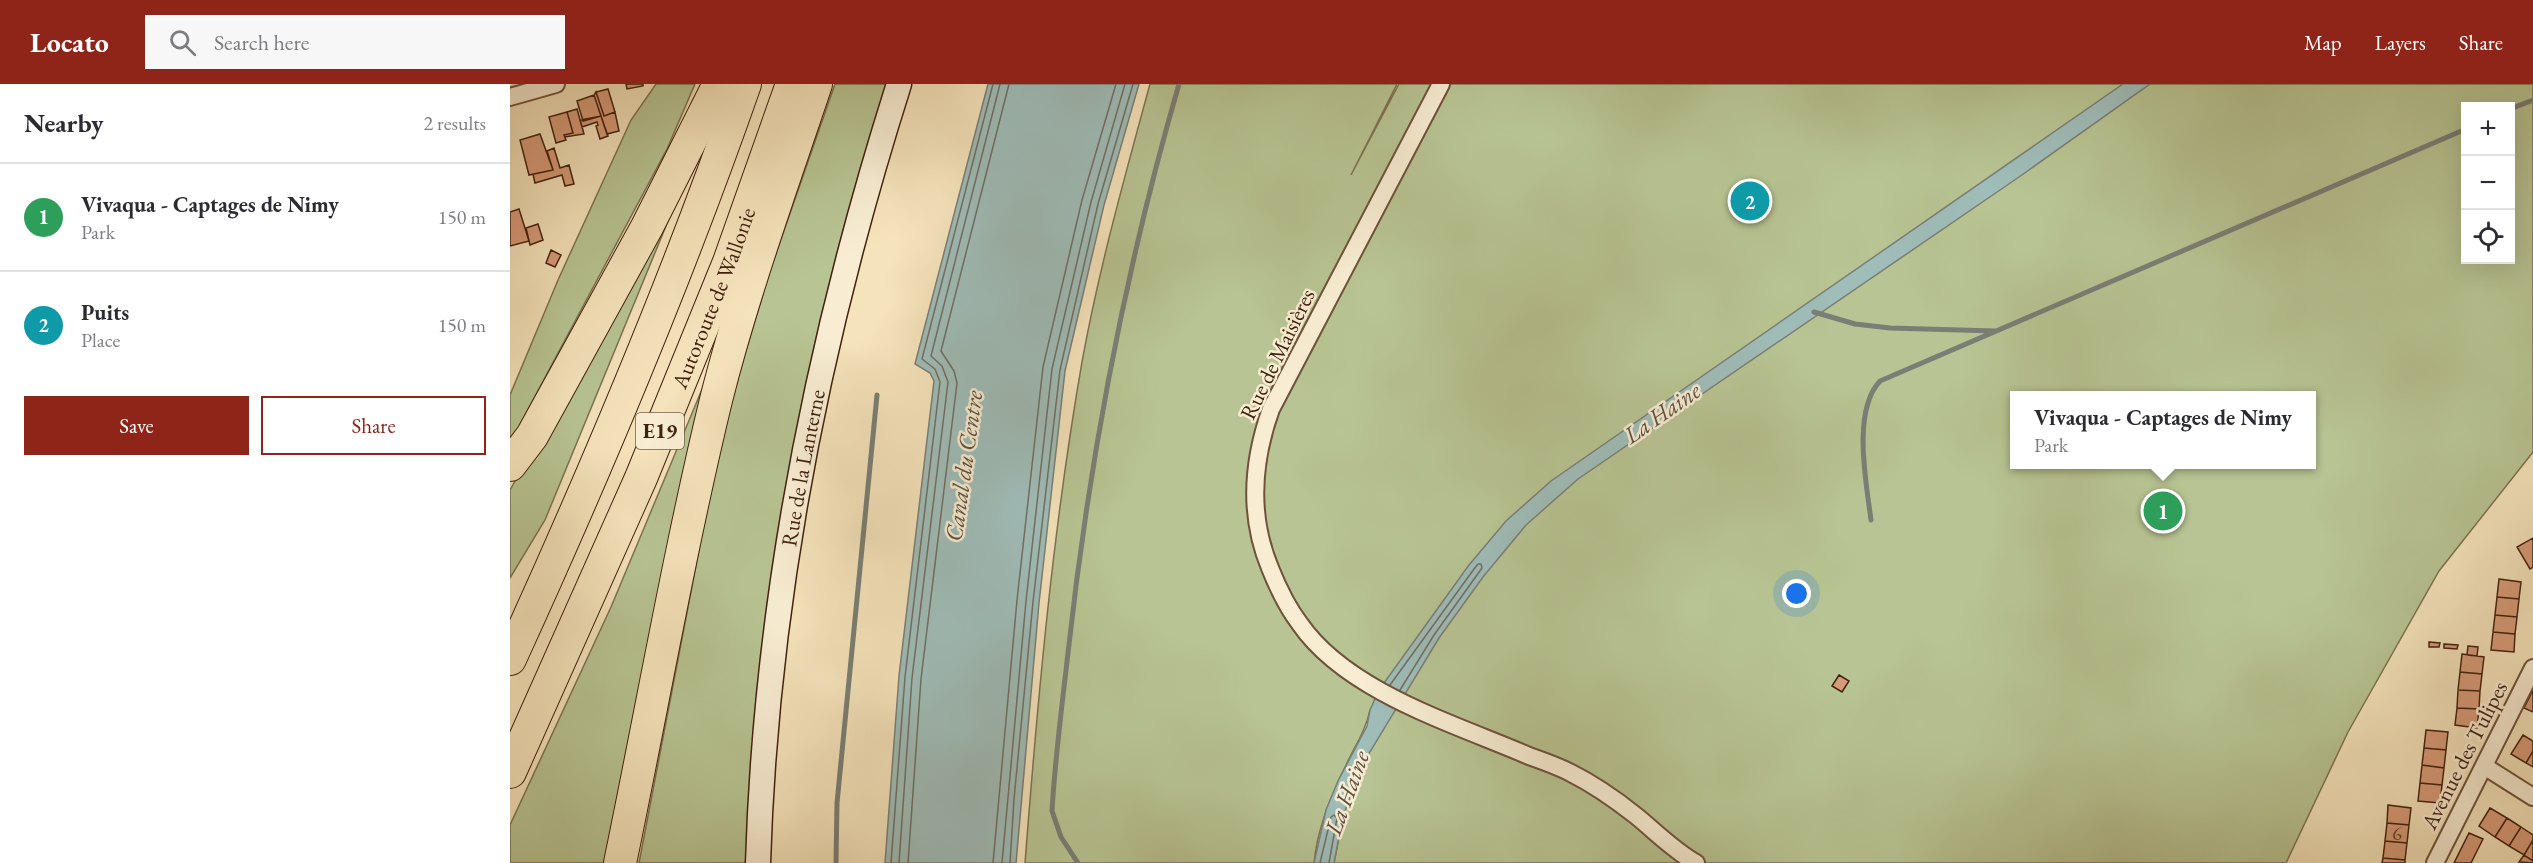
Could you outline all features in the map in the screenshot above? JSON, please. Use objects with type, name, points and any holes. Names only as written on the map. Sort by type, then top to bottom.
[{"type":"highway","points":[[510,465],[532,436],[578,352],[646,227],[718,84]]},
{"type":"highway","name":"Autoroute de Wallonie","points":[[510,659],[609,433],[685,246],[745,84]]},
{"type":"highway","name":"Autoroute de Wallonie","points":[[510,772],[578,623],[729,262],[792,84]]},
{"type":"highway","points":[[621,863],[655,689],[717,400],[756,259],[816,84]]},
{"type":"main road","name":"Rue de la Lanterne","points":[[758,863],[767,720],[777,626],[797,492],[832,317],[873,164],[899,84]]},
{"type":"street","points":[[510,97],[556,84]]},
{"type":"street","name":"Rue de Maisières","points":[[1441,84],[1271,409],[1256,462],[1254,495],[1260,538],[1267,560],[1287,605],[1301,626],[1326,654],[1354,676],[1408,704],[1570,772],[1634,814],[1670,845],[1696,863]]},
{"type":"street","name":"Avenue des Tulipes","points":[[2435,863],[2533,668]]},
{"type":"street","points":[[2484,766],[2533,798]]},
{"type":"green space","points":[[656,84],[695,84],[667,149],[510,443],[510,395],[558,280],[631,120]]},
{"type":"green space","points":[[835,84],[887,84],[832,274],[809,371],[790,469],[761,665],[752,764],[747,863],[639,863],[722,430],[769,274]]},
{"type":"green space","points":[[1150,84],[1397,84],[1351,175],[1399,84],[2533,84],[2533,452],[2439,571],[2348,732],[2286,863],[1334,863],[1343,816],[1362,765],[1374,743],[1370,710],[1363,731],[1330,800],[1318,838],[1314,863],[1025,863],[1035,737],[1063,487],[1082,362],[1096,292]]},
{"type":"green space","points":[[680,192],[545,520],[510,578],[510,490]]},
{"type":"green space","points":[[708,375],[612,863],[510,863],[510,825],[611,607]]},
{"type":"water","name":"Canal du Centre","points":[[988,84],[1139,84],[1104,205],[1065,371],[1039,603],[1016,863],[885,863],[899,676],[934,381],[930,373],[915,364]]},
{"type":"water","name":"La Haine","points":[[2123,84],[2150,84],[2019,177],[1578,479],[1526,525],[1483,577],[1439,638],[1362,765],[1343,816],[1334,863],[1314,863],[1326,810],[1338,781],[1367,726],[1370,710],[1379,690],[1469,565],[1506,521],[1551,481]]},
{"type":"building","points":[[626,84],[643,84],[643,86],[627,89]]},
{"type":"building","points":[[608,89],[615,112],[604,116],[596,92]]},
{"type":"building","points":[[596,92],[604,116],[615,112],[619,131],[607,134],[594,95]]},
{"type":"building","points":[[594,95],[601,116],[583,121],[577,101]]},
{"type":"building","points":[[577,109],[584,134],[565,137],[564,135],[573,133],[567,112]]},
{"type":"building","points":[[567,112],[573,133],[564,135],[566,140],[556,143],[549,117]]},
{"type":"building","points":[[601,116],[608,136],[600,139],[597,122],[582,127],[580,120]]},
{"type":"building","points":[[540,134],[553,170],[529,175],[520,140]]},
{"type":"building","points":[[554,148],[560,168],[569,165],[574,184],[565,186],[562,175],[535,183],[533,174],[553,170],[547,151]]},
{"type":"building","points":[[1754,189],[1763,201],[1746,214],[1737,201]]},
{"type":"building","points":[[519,209],[529,241],[510,246],[510,212]]},
{"type":"building","points":[[538,224],[543,240],[530,245],[526,228]]},
{"type":"building","points":[[551,250],[561,255],[555,267],[546,263]]},
{"type":"building","points":[[2533,538],[2533,567],[2530,569],[2517,547]]},
{"type":"building","points":[[2499,579],[2521,582],[2519,599],[2497,597]]},
{"type":"building","points":[[2497,597],[2519,599],[2517,617],[2495,615]]},
{"type":"building","points":[[2495,615],[2517,617],[2515,634],[2493,632]]},
{"type":"building","points":[[2493,632],[2515,634],[2514,652],[2491,650]]},
{"type":"building","points":[[2429,642],[2440,643],[2439,647],[2429,647]]},
{"type":"building","points":[[2444,644],[2458,645],[2457,649],[2444,648]]},
{"type":"building","points":[[2468,646],[2478,647],[2477,656],[2467,655]]},
{"type":"building","points":[[2462,654],[2484,657],[2482,674],[2460,672]]},
{"type":"building","points":[[2460,672],[2482,674],[2480,691],[2458,690]]},
{"type":"building","points":[[1839,675],[1849,681],[1842,692],[1832,686]]},
{"type":"building","points":[[2458,690],[2480,691],[2479,709],[2457,708]]},
{"type":"building","points":[[2533,690],[2533,712],[2524,708]]},
{"type":"building","points":[[2457,708],[2479,709],[2477,728],[2455,725]]},
{"type":"building","points":[[2426,730],[2448,732],[2446,750],[2424,748]]},
{"type":"building","points":[[2523,735],[2533,741],[2533,751],[2526,763],[2511,754]]},
{"type":"building","points":[[2424,748],[2446,750],[2444,768],[2422,765]]},
{"type":"building","points":[[2533,751],[2533,767],[2526,763]]},
{"type":"building","points":[[2422,765],[2444,768],[2442,785],[2420,783]]},
{"type":"building","points":[[2420,783],[2442,785],[2440,803],[2418,801]]},
{"type":"building","points":[[2388,805],[2411,808],[2409,825],[2387,823]]},
{"type":"building","points":[[2490,808],[2507,818],[2495,837],[2479,826]]},
{"type":"building","points":[[2507,818],[2521,827],[2509,846],[2495,837]]},
{"type":"building","points":[[2387,823],[2409,825],[2407,843],[2385,841]]},
{"type":"building","points":[[2521,827],[2533,835],[2533,840],[2524,855],[2509,846]]},
{"type":"building","points":[[2469,833],[2483,839],[2471,863],[2454,863]]},
{"type":"building","points":[[2533,840],[2533,861],[2524,855]]},
{"type":"building","points":[[2385,841],[2407,843],[2405,860],[2383,858]]},
{"type":"building","points":[[2524,855],[2533,861],[2533,863],[2519,862]]},
{"type":"building","points":[[2383,858],[2405,860],[2405,863],[2382,863]]},
{"type":"waterway","points":[[1078,863],[1061,837],[1052,811],[1077,581],[1111,366],[1142,224],[1179,84]]},
{"type":"waterway","points":[[2515,107],[2533,100]]},
{"type":"waterway","points":[[1871,520],[1864,467],[1864,428],[1871,394],[1880,381],[2461,131]]},
{"type":"waterway","points":[[1814,312],[1855,324],[1890,328],[1995,331]]},
{"type":"waterway","points":[[836,863],[837,803],[877,395]]},
{"type":"place","name":"Puits","points":[[1750,201]]},
{"type":"place","name":"Vivaqua - Captages de Nimy","points":[[2163,511]]}]
